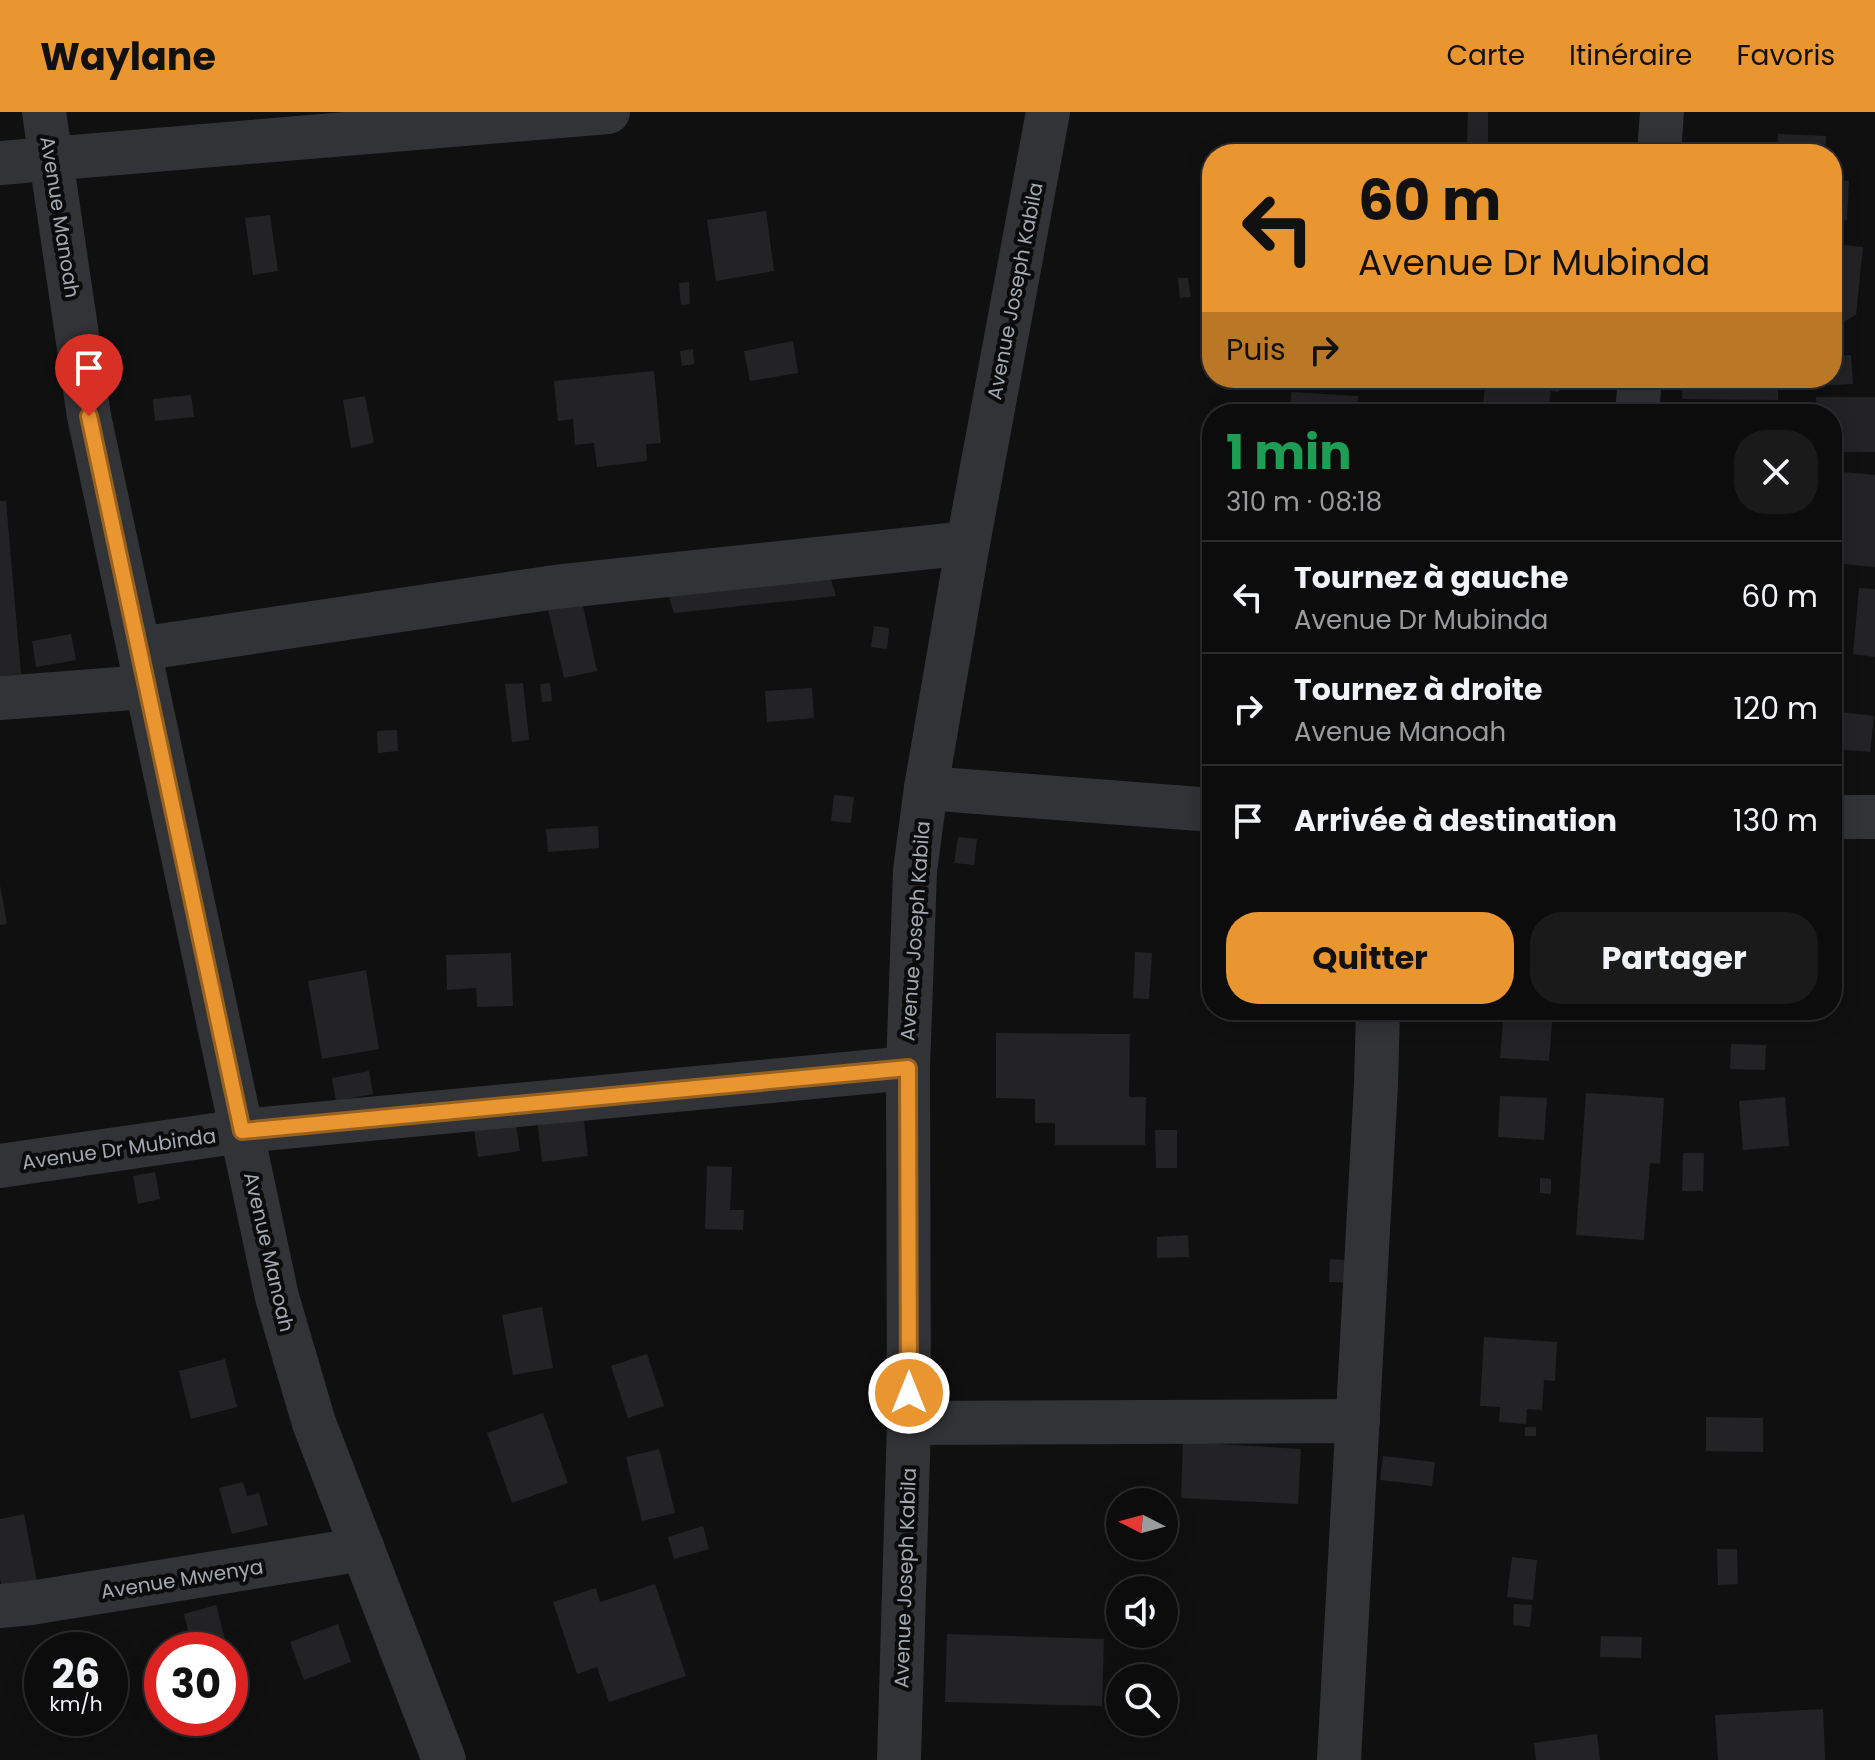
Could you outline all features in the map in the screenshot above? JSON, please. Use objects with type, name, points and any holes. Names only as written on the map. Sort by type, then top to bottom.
[{"type":"street","name":"Avenue Manoah","points":[[44,112],[89,416],[277,1297],[314,1423],[444,1760]]},
{"type":"street","points":[[0,163],[608,112]]},
{"type":"street","name":"Avenue Joseph Kabila","points":[[899,1760],[909,1423],[908,1068],[915,871],[968,543],[1048,112]]},
{"type":"street","points":[[1660,144],[1662,112]]},
{"type":"street","points":[[0,698],[555,587],[968,543]]},
{"type":"street","points":[[926,788],[1202,809]]},
{"type":"street","points":[[1842,817],[1875,817]]},
{"type":"street","points":[[1339,1760],[1349,1625],[1378,1020]]},
{"type":"street","name":"Avenue Dr Mubinda","points":[[0,1166],[242,1131],[908,1068]]},
{"type":"street","points":[[909,1423],[1358,1421]]},
{"type":"street","name":"Avenue Mwenya","points":[[0,1606],[363,1549]]},
{"type":"building","points":[[1468,112],[1488,112],[1488,143],[1467,143]]},
{"type":"building","points":[[1778,134],[1826,136],[1826,144],[1778,144]]},
{"type":"building","points":[[1842,181],[1849,181],[1847,220],[1842,220]]},
{"type":"building","points":[[766,211],[774,271],[716,281],[707,220]]},
{"type":"building","points":[[270,215],[278,271],[253,275],[245,218]]},
{"type":"building","points":[[1842,245],[1863,247],[1856,315],[1843,322],[1842,331]]},
{"type":"building","points":[[1178,278],[1188,278],[1191,297],[1180,298]]},
{"type":"building","points":[[689,282],[690,304],[681,305],[679,283]]},
{"type":"building","points":[[793,341],[798,373],[750,381],[744,351]]},
{"type":"building","points":[[693,349],[694,364],[682,366],[680,351]]},
{"type":"building","points":[[1842,355],[1851,355],[1853,384],[1842,385]]},
{"type":"building","points":[[654,371],[661,443],[646,444],[647,461],[597,467],[594,443],[575,445],[573,419],[558,421],[554,381]]},
{"type":"building","points":[[1485,388],[1559,388],[1559,392],[1551,391],[1549,404],[1483,404]]},
{"type":"building","points":[[1683,388],[1778,388],[1778,400],[1682,399]]},
{"type":"building","points":[[1291,392],[1358,396],[1358,404],[1290,404]]},
{"type":"building","points":[[191,395],[194,417],[155,421],[153,399]]},
{"type":"building","points":[[365,396],[374,443],[351,448],[343,400]]},
{"type":"building","points":[[1816,397],[1875,397],[1875,452],[1842,452],[1842,404],[1816,404]]},
{"type":"building","points":[[1842,472],[1875,475],[1875,567],[1844,564],[1843,579]]},
{"type":"building","points":[[0,501],[6,501],[21,674],[0,676]]},
{"type":"building","points":[[829,573],[836,596],[674,613],[667,590]]},
{"type":"building","points":[[1859,588],[1875,589],[1875,657],[1853,654]]},
{"type":"building","points":[[581,597],[597,671],[564,678],[547,605]]},
{"type":"building","points":[[874,626],[889,628],[887,649],[871,647]]},
{"type":"building","points":[[71,634],[76,660],[36,667],[32,641]]},
{"type":"building","points":[[523,683],[529,740],[512,742],[505,684]]},
{"type":"building","points":[[550,683],[552,701],[542,702],[540,684]]},
{"type":"building","points":[[812,688],[814,718],[767,722],[765,691]]},
{"type":"building","points":[[1842,712],[1874,716],[1870,752],[1842,750]]},
{"type":"building","points":[[397,730],[398,751],[378,753],[377,731]]},
{"type":"building","points":[[834,795],[854,797],[851,823],[831,821]]},
{"type":"building","points":[[598,826],[599,848],[548,852],[546,829]]},
{"type":"building","points":[[958,837],[977,839],[974,865],[954,863]]},
{"type":"building","points":[[0,885],[7,924],[0,925]]},
{"type":"building","points":[[1135,952],[1152,953],[1149,999],[1133,998]]},
{"type":"building","points":[[511,953],[513,1006],[477,1007],[476,988],[447,990],[446,955]]},
{"type":"building","points":[[366,970],[379,1049],[322,1059],[308,981]]},
{"type":"building","points":[[1503,1020],[1552,1020],[1549,1061],[1500,1058]]},
{"type":"building","points":[[996,1033],[1130,1034],[1129,1097],[1146,1097],[1145,1145],[1055,1145],[1055,1123],[1035,1123],[1035,1099],[996,1098]]},
{"type":"building","points":[[1731,1044],[1766,1045],[1765,1070],[1730,1069]]},
{"type":"building","points":[[369,1071],[373,1094],[336,1101],[332,1078]]},
{"type":"building","points":[[1586,1093],[1664,1098],[1660,1164],[1650,1163],[1644,1240],[1576,1235]]},
{"type":"building","points":[[1500,1096],[1547,1098],[1544,1140],[1498,1137]]},
{"type":"building","points":[[1785,1097],[1789,1146],[1743,1150],[1739,1101]]},
{"type":"building","points":[[514,1110],[520,1151],[478,1157],[472,1116]]},
{"type":"building","points":[[583,1112],[588,1156],[542,1162],[537,1119]]},
{"type":"building","points":[[1155,1130],[1177,1130],[1177,1168],[1156,1168]]},
{"type":"building","points":[[1683,1153],[1704,1153],[1703,1191],[1682,1191]]},
{"type":"building","points":[[707,1166],[732,1167],[730,1210],[744,1210],[743,1230],[705,1229]]},
{"type":"building","points":[[155,1172],[160,1199],[138,1204],[133,1176]]},
{"type":"building","points":[[1540,1178],[1551,1179],[1551,1194],[1540,1193]]},
{"type":"building","points":[[1188,1235],[1189,1257],[1157,1258],[1157,1237]]},
{"type":"building","points":[[1330,1259],[1360,1261],[1360,1283],[1329,1282]]},
{"type":"building","points":[[542,1307],[553,1368],[513,1375],[502,1315]]},
{"type":"building","points":[[1484,1337],[1557,1342],[1555,1381],[1544,1380],[1542,1410],[1527,1409],[1526,1424],[1499,1422],[1500,1407],[1480,1406]]},
{"type":"building","points":[[647,1354],[664,1406],[628,1418],[611,1366]]},
{"type":"building","points":[[225,1359],[237,1407],[191,1419],[179,1371]]},
{"type":"building","points":[[543,1413],[568,1483],[512,1503],[487,1433]]},
{"type":"building","points":[[1706,1417],[1763,1418],[1763,1452],[1706,1451]]},
{"type":"building","points":[[1525,1427],[1536,1427],[1536,1436],[1525,1436]]},
{"type":"building","points":[[1183,1442],[1301,1449],[1298,1504],[1181,1498]]},
{"type":"building","points":[[659,1449],[675,1513],[642,1521],[626,1457]]},
{"type":"building","points":[[1383,1456],[1435,1462],[1432,1486],[1380,1480]]},
{"type":"building","points":[[243,1482],[247,1496],[259,1493],[268,1525],[232,1534],[219,1488]]},
{"type":"building","points":[[24,1514],[38,1587],[3,1593],[0,1519]]},
{"type":"building","points":[[703,1526],[709,1549],[674,1559],[668,1537]]},
{"type":"building","points":[[1717,1549],[1737,1549],[1738,1584],[1718,1585]]},
{"type":"building","points":[[1512,1557],[1537,1560],[1533,1600],[1507,1597]]},
{"type":"building","points":[[655,1584],[686,1676],[609,1702],[597,1667],[577,1674],[553,1602],[596,1588],[600,1602]]},
{"type":"building","points":[[1514,1604],[1532,1605],[1530,1627],[1513,1625]]},
{"type":"building","points":[[216,1605],[223,1632],[188,1632],[184,1614]]},
{"type":"building","points":[[338,1624],[351,1662],[304,1680],[290,1642]]},
{"type":"building","points":[[947,1634],[1104,1639],[1102,1706],[945,1702]]},
{"type":"building","points":[[1601,1636],[1642,1637],[1641,1658],[1600,1657]]},
{"type":"building","points":[[1823,1709],[1825,1760],[1718,1760],[1715,1715]]},
{"type":"building","points":[[1597,1734],[1600,1760],[1536,1760],[1534,1743]]},
{"type":"route","points":[[89,416],[242,1131],[908,1068],[909,1393]]}]
